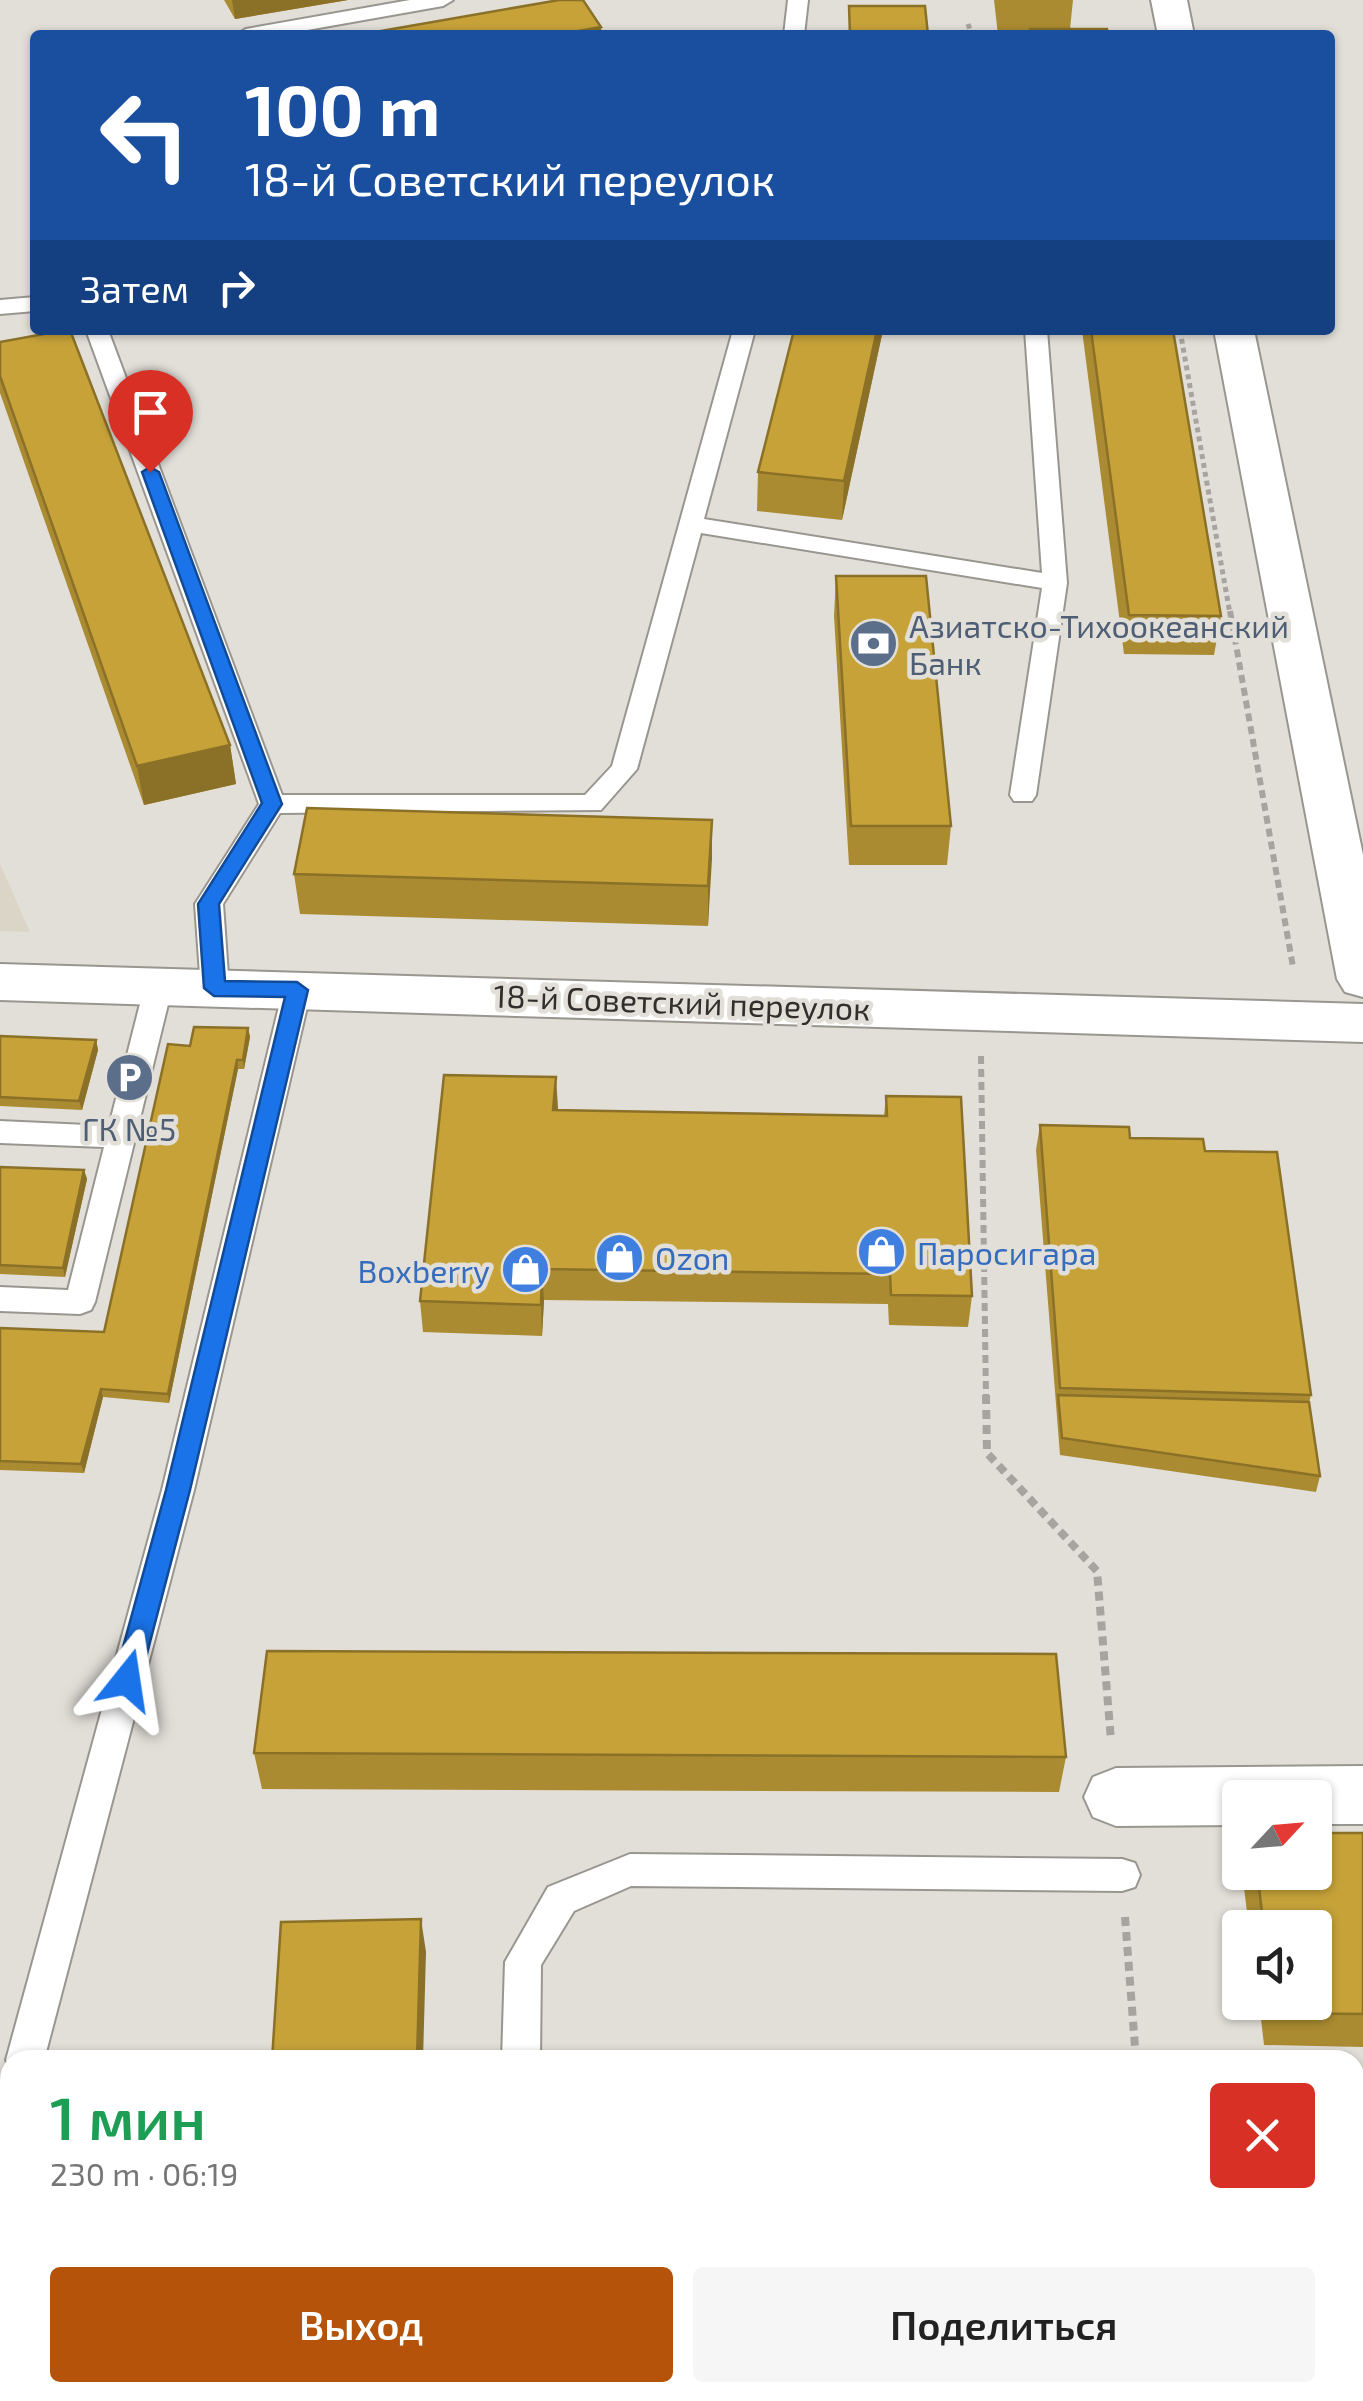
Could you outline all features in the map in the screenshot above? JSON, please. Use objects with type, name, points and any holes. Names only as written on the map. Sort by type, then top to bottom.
[{"type":"street","points":[[1169,0],[1175,30]]},
{"type":"street","points":[[1235,335],[1363,979]]},
{"type":"street","name":"18-й Советский переулок","points":[[0,982],[1363,1024]]},
{"type":"street","points":[[1116,1797],[1363,1795]]},
{"type":"lane","points":[[274,30],[443,0]]},
{"type":"lane","points":[[795,30],[798,0]]},
{"type":"lane","points":[[0,307],[30,304]]},
{"type":"lane","points":[[100,335],[272,804]]},
{"type":"lane","points":[[272,804],[592,804],[624,769],[743,335]]},
{"type":"lane","points":[[1023,795],[1055,583],[1036,335]]},
{"type":"lane","points":[[690,524],[1055,583]]},
{"type":"lane","points":[[214,988],[209,904],[272,804]]},
{"type":"lane","points":[[0,1299],[80,1302],[158,988]]},
{"type":"lane","points":[[28,2050],[178,1490],[297,990]]},
{"type":"lane","points":[[0,1132],[121,1137]]},
{"type":"lane","points":[[520,2050],[522,1962],[561,1899],[630,1870],[1122,1875]]},
{"type":"path","points":[[968,24],[970,30]]},
{"type":"path","points":[[1181,335],[1293,966]]},
{"type":"path","points":[[980,1011],[987,1453],[1097,1571],[1116,1797]]},
{"type":"path","points":[[1122,1875],[1135,2050]]},
{"type":"shaded area","points":[[0,864],[30,932],[0,931]]},
{"type":"building","points":[[559,0],[583,0],[601,27],[584,30],[387,30]]},
{"type":"building","points":[[849,6],[925,6],[927,30],[850,30]]},
{"type":"building","points":[[1030,29],[1107,30],[1030,30]]},
{"type":"building","points":[[41,335],[72,335],[230,745],[137,766],[0,376],[0,342]]},
{"type":"building","points":[[793,335],[876,335],[844,481],[758,472]]},
{"type":"building","points":[[1092,335],[1174,335],[1221,616],[1129,615]]},
{"type":"building","points":[[836,576],[926,576],[951,826],[851,826]]},
{"type":"building","points":[[307,808],[712,820],[708,886],[294,874]]},
{"type":"building","points":[[194,1027],[248,1028],[243,1060],[237,1060],[168,1394],[101,1389],[81,1464],[0,1461],[0,1328],[104,1332],[168,1044],[190,1046]]},
{"type":"building","points":[[0,1036],[96,1040],[79,1101],[0,1097]]},
{"type":"building","points":[[444,1075],[556,1077],[553,1110],[887,1116],[886,1096],[961,1097],[972,1296],[891,1295],[890,1274],[542,1269],[541,1305],[420,1301]]},
{"type":"building","points":[[1040,1125],[1129,1127],[1130,1138],[1203,1139],[1205,1151],[1277,1152],[1311,1395],[1060,1388]]},
{"type":"building","points":[[0,1167],[84,1170],[63,1268],[0,1265]]},
{"type":"building","points":[[1058,1395],[1309,1402],[1320,1476],[1062,1438]]},
{"type":"building","points":[[267,1651],[1056,1654],[1066,1757],[254,1753]]},
{"type":"building","points":[[1332,1833],[1363,1833],[1363,2014],[1332,2014],[1332,1910],[1262,1910],[1259,1890],[1332,1890]]},
{"type":"building","points":[[421,1919],[417,2050],[273,2050],[281,1922]]},
{"type":"place","name":"Азиатско-Тихоокеанский Банк","points":[[874,643]]},
{"type":"place","name":"ГК №5","points":[[129,1078]]},
{"type":"place","name":"Паросигара","points":[[882,1252]]},
{"type":"place","name":"Ozon","points":[[620,1257]]},
{"type":"place","name":"Boxberry","points":[[525,1270]]},
{"type":"route","points":[[127,1680],[178,1490],[297,990],[214,988],[209,904],[272,804],[150,472]]}]
